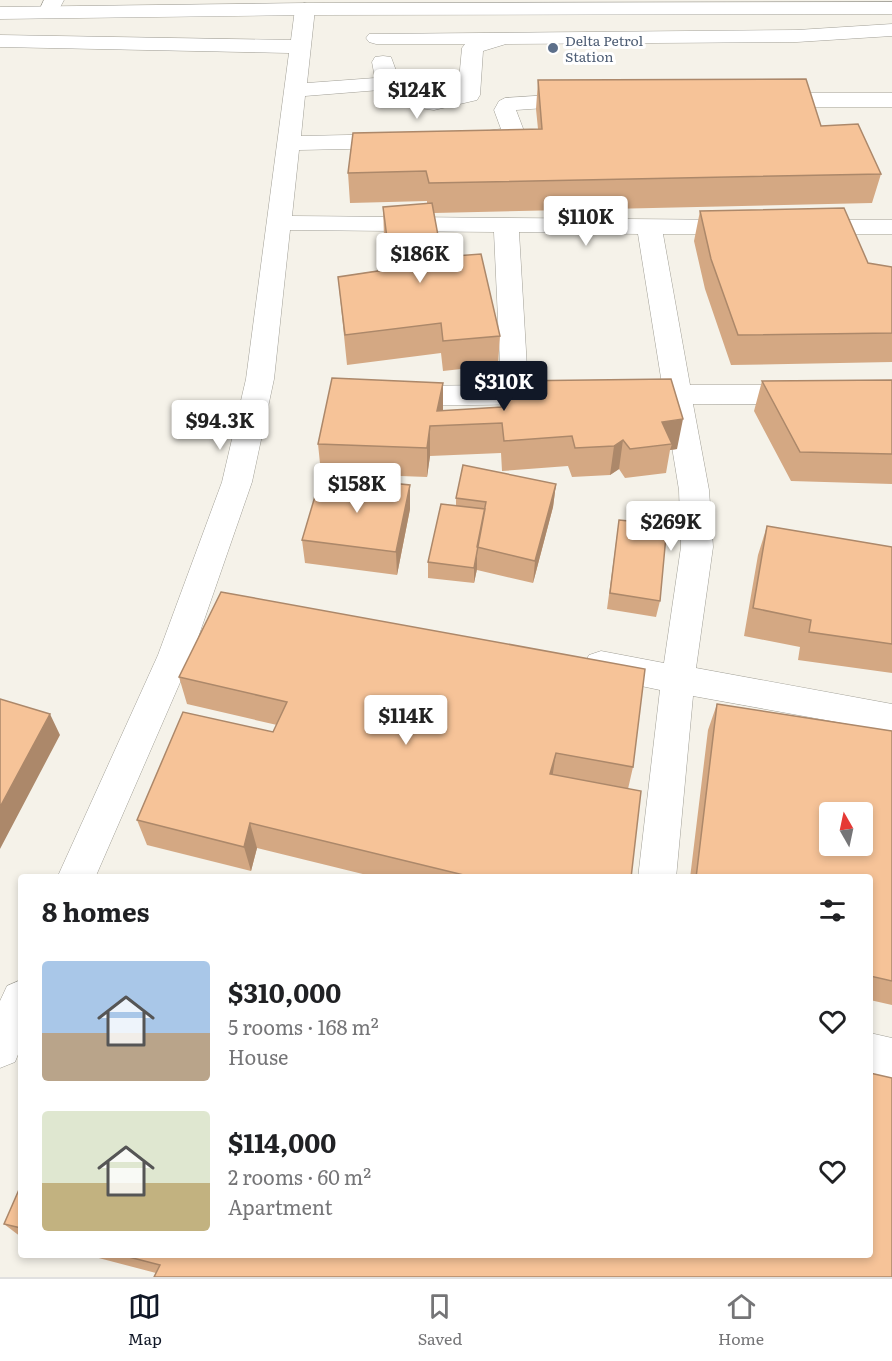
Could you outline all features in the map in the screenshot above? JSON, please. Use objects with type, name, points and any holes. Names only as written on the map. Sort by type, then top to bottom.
[{"type":"main road","points":[[0,13],[51,6],[198,5],[305,9],[515,9],[602,4],[892,8]]},
{"type":"main road","points":[[78,874],[175,655],[237,482],[260,379],[305,9]]},
{"type":"main road","points":[[368,9],[387,76],[384,83]]},
{"type":"main road","points":[[508,36],[515,9]]},
{"type":"main road","points":[[376,38],[797,36],[892,30]]},
{"type":"main road","points":[[384,83],[404,100],[434,103],[470,95],[473,48],[508,36]]},
{"type":"main road","points":[[0,42],[300,47]]},
{"type":"main road","points":[[294,90],[384,83]]},
{"type":"main road","points":[[447,139],[492,138],[511,134],[513,131],[505,110],[513,102],[602,100]]},
{"type":"main road","points":[[744,100],[892,100]]},
{"type":"main road","points":[[288,143],[412,140]]},
{"type":"main road","points":[[279,223],[892,227]]},
{"type":"main road","points":[[506,225],[515,394]]},
{"type":"main road","points":[[649,227],[694,490],[697,547],[678,679],[657,874]]},
{"type":"main road","points":[[388,396],[573,394]]},
{"type":"main road","points":[[630,394],[892,395]]},
{"type":"main road","points":[[575,660],[892,718]]},
{"type":"main road","points":[[0,1047],[18,1007]]},
{"type":"main road","points":[[873,1055],[892,1059]]},
{"type":"building","points":[[806,79],[821,126],[858,124],[881,174],[429,183],[426,171],[348,173],[353,133],[542,129],[538,80]]},
{"type":"building","points":[[432,203],[442,257],[481,254],[500,336],[443,341],[441,323],[345,335],[338,277],[391,269],[383,207]]},
{"type":"building","points":[[844,208],[868,263],[892,267],[892,333],[738,335],[711,259],[700,211]]},
{"type":"building","points":[[332,378],[443,383],[437,411],[502,407],[502,381],[671,379],[683,419],[662,422],[672,444],[630,449],[623,440],[614,446],[575,448],[572,436],[504,441],[502,423],[430,426],[427,448],[318,444]]},
{"type":"building","points":[[892,380],[892,454],[800,452],[762,381]]},
{"type":"building","points":[[463,465],[556,484],[535,561],[477,547],[486,502],[456,498]]},
{"type":"building","points":[[321,476],[410,485],[396,552],[302,540]]},
{"type":"building","points":[[441,504],[485,509],[474,568],[428,562]]},
{"type":"building","points":[[619,520],[667,525],[660,601],[610,593]]},
{"type":"building","points":[[767,526],[892,547],[892,644],[809,632],[811,620],[753,608]]},
{"type":"building","points":[[221,592],[645,669],[633,767],[556,753],[550,774],[641,791],[631,874],[460,874],[250,823],[244,847],[137,820],[183,712],[273,732],[287,702],[179,677]]},
{"type":"building","points":[[0,699],[50,714],[0,807]]},
{"type":"building","points":[[717,704],[892,731],[892,981],[873,977],[873,874],[696,874]]},
{"type":"building","points":[[873,1074],[892,1078],[892,1277],[154,1277],[160,1265],[133,1258],[873,1258]]},
{"type":"building","points":[[18,1192],[18,1227],[4,1224]]},
{"type":"place","name":"Delta Petrol Station","points":[[553,48]]}]
